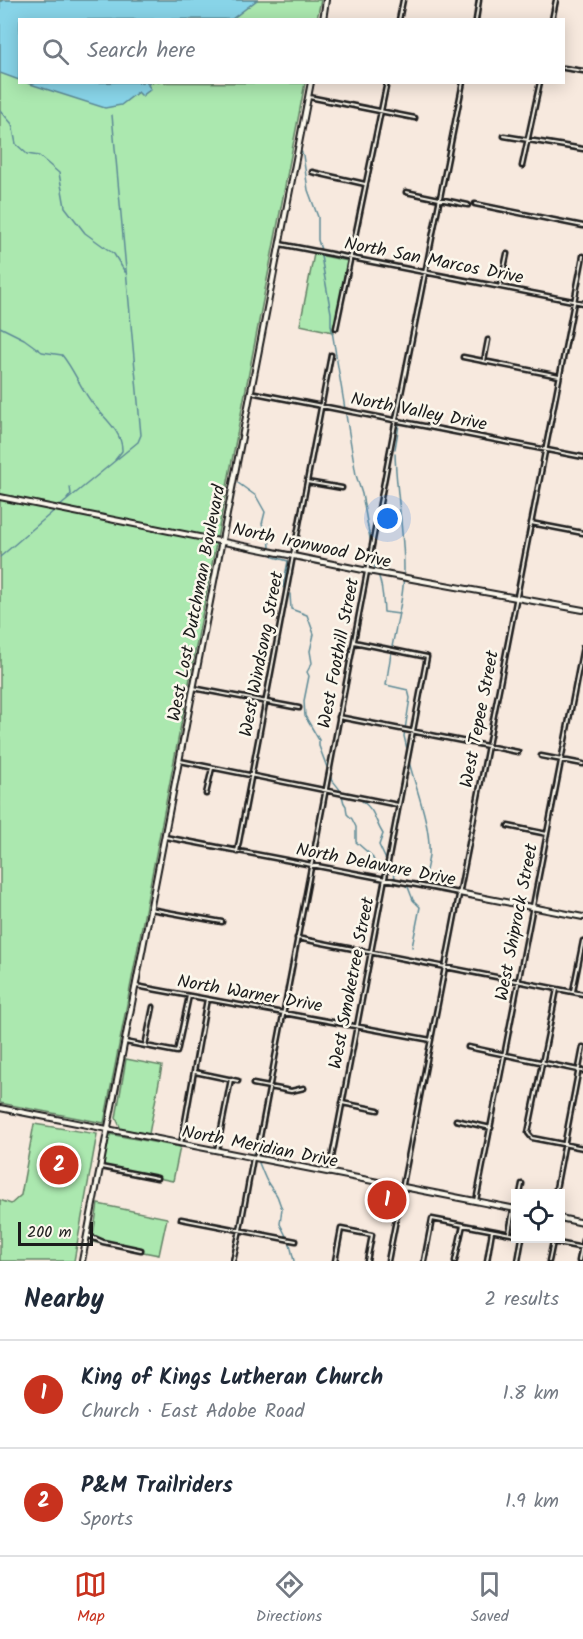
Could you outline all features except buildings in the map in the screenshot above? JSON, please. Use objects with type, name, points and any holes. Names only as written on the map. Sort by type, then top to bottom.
[{"type":"street","points":[[323,18],[326,0]]},
{"type":"street","points":[[399,18],[403,0]]},
{"type":"street","points":[[476,18],[479,0]]},
{"type":"street","points":[[552,18],[556,0]]},
{"type":"street","points":[[565,68],[583,71]]},
{"type":"street","name":"West Lost Dutchman Boulevard","points":[[82,1261],[311,84]]},
{"type":"street","points":[[336,328],[387,84]]},
{"type":"street","name":"West Foothill Street","points":[[233,1261],[463,84]]},
{"type":"street","points":[[522,166],[540,84]]},
{"type":"street","points":[[309,97],[415,118]]},
{"type":"street","points":[[504,136],[583,149]]},
{"type":"street","points":[[312,172],[365,184]]},
{"type":"street","points":[[406,192],[468,205]]},
{"type":"street","points":[[475,204],[583,226]]},
{"type":"street","name":"North San Marcos Drive","points":[[280,244],[583,303]]},
{"type":"street","points":[[500,287],[507,254]]},
{"type":"street","name":"West Tepee Street","points":[[388,1261],[583,256]]},
{"type":"street","points":[[484,361],[488,340]]},
{"type":"street","name":"West Windsong Street","points":[[237,852],[331,355]]},
{"type":"street","points":[[463,357],[559,376]]},
{"type":"street","name":"North Valley Drive","points":[[250,392],[583,457]]},
{"type":"street","points":[[307,482],[342,488]]},
{"type":"street","name":"North Ironwood Drive","points":[[0,497],[368,571],[583,610]]},
{"type":"street","points":[[531,523],[583,533]]},
{"type":"street","name":"West Smoketree Street","points":[[329,1173],[426,657],[354,642]]},
{"type":"street","name":"West Shiprock Street","points":[[476,1202],[583,648]]},
{"type":"street","points":[[193,688],[299,708]]},
{"type":"street","points":[[339,717],[518,752]]},
{"type":"street","points":[[541,756],[583,764]]},
{"type":"street","points":[[179,760],[398,805]]},
{"type":"street","points":[[206,795],[212,768]]},
{"type":"street","points":[[508,826],[547,834]]},
{"type":"street","name":"North Delaware Drive","points":[[165,837],[583,917]]},
{"type":"street","points":[[150,909],[222,922]]},
{"type":"street","points":[[297,938],[583,994]]},
{"type":"street","points":[[573,992],[583,940]]},
{"type":"street","name":"North Warner Drive","points":[[136,986],[431,1040]]},
{"type":"street","points":[[557,989],[529,1135],[532,1138],[583,1148]]},
{"type":"street","points":[[125,1042],[177,1052],[189,996]]},
{"type":"street","points":[[181,1144],[207,999]]},
{"type":"street","points":[[146,1046],[153,1007]]},
{"type":"street","points":[[468,1047],[583,1071]]},
{"type":"street","points":[[556,1189],[583,1047]]},
{"type":"street","points":[[195,1072],[237,1081]]},
{"type":"street","points":[[217,1151],[231,1079]]},
{"type":"street","points":[[253,1084],[291,1091],[303,1088]]},
{"type":"street","points":[[342,1102],[378,1110]]},
{"type":"street","name":"North Meridian Drive","points":[[0,1108],[511,1208]]},
{"type":"street","points":[[456,1120],[491,1128]]},
{"type":"street","points":[[100,1167],[157,1178]]},
{"type":"street","points":[[521,1189],[522,1184]]},
{"type":"street","points":[[181,1219],[296,1241]]},
{"type":"street","points":[[424,1261],[432,1219],[509,1233],[511,1223]]},
{"type":"street","points":[[565,1219],[583,1223]]},
{"type":"street","points":[[455,1261],[463,1225]]},
{"type":"street","points":[[335,1261],[341,1229],[372,1235],[367,1261]]},
{"type":"street","points":[[487,1261],[493,1230]]},
{"type":"street","points":[[87,1235],[103,1242],[141,1250]]},
{"type":"street","points":[[579,1261],[583,1240]]},
{"type":"street","points":[[549,1261],[553,1242],[582,1248]]},
{"type":"street","points":[[518,1261],[521,1243]]},
{"type":"green space","points":[[0,0],[321,0],[317,18],[18,18],[18,84],[305,84],[104,1123],[0,1103]]},
{"type":"green space","points":[[314,254],[348,261],[333,332],[300,325]]},
{"type":"green space","points":[[126,1059],[162,1066],[149,1134],[121,1129],[116,1118]]},
{"type":"green space","points":[[34,1124],[97,1134],[74,1261],[0,1261],[0,1200],[11,1204],[21,1195]]},
{"type":"green space","points":[[109,1134],[180,1147],[173,1181],[103,1167]]},
{"type":"green space","points":[[98,1204],[167,1218],[159,1255],[92,1242]]},
{"type":"water","points":[[3,0],[257,0],[233,18],[18,18],[18,80],[0,73],[0,2]]},
{"type":"water","points":[[30,84],[149,84],[151,89],[142,96],[138,92],[121,105],[105,108]]},
{"type":"waterway","points":[[0,110],[12,124],[16,144],[27,154],[39,156],[59,173],[65,207],[85,233],[114,254],[125,272]]},
{"type":"waterway","points":[[60,506],[138,442],[141,435],[112,115]]},
{"type":"waterway","points":[[301,151],[308,190],[318,217],[318,240],[321,250]]},
{"type":"waterway","points":[[321,256],[356,475],[362,494],[371,544]]},
{"type":"waterway","points":[[0,327],[24,339],[42,352],[62,355],[90,400],[119,436],[122,451],[115,460]]},
{"type":"waterway","points":[[395,449],[399,425]]},
{"type":"waterway","points":[[392,647],[404,579],[395,453]]},
{"type":"waterway","points":[[238,483],[256,496],[265,512],[262,524],[269,537],[270,547]]},
{"type":"waterway","points":[[67,499],[71,494],[70,487]]},
{"type":"waterway","points":[[0,557],[55,510]]},
{"type":"waterway","points":[[372,552],[376,570]]},
{"type":"waterway","points":[[272,555],[288,561],[284,588]]},
{"type":"waterway","points":[[378,574],[384,612],[399,614]]},
{"type":"waterway","points":[[290,594],[291,609],[307,615],[314,634],[310,651],[312,663],[307,672],[309,676],[304,701],[305,716],[319,740],[328,770]]},
{"type":"waterway","points":[[391,653],[386,685],[408,690],[410,698],[404,736],[408,753]]},
{"type":"waterway","points":[[408,758],[428,831],[429,855],[424,878],[430,885]]},
{"type":"waterway","points":[[329,774],[341,792],[347,814],[356,827],[356,842],[372,856],[379,872]]},
{"type":"waterway","points":[[362,801],[372,812],[383,834],[379,845],[387,862]]},
{"type":"waterway","points":[[389,866],[399,881]]},
{"type":"waterway","points":[[403,884],[408,887],[413,900],[420,907],[412,947]]},
{"type":"waterway","points":[[259,1163],[282,1208],[280,1224],[290,1244],[294,1261]]},
{"type":"place","name":"P&M Trailriders","points":[[59,1165]]},
{"type":"place","name":"King of Kings Lutheran Church","points":[[387,1200]]}]
